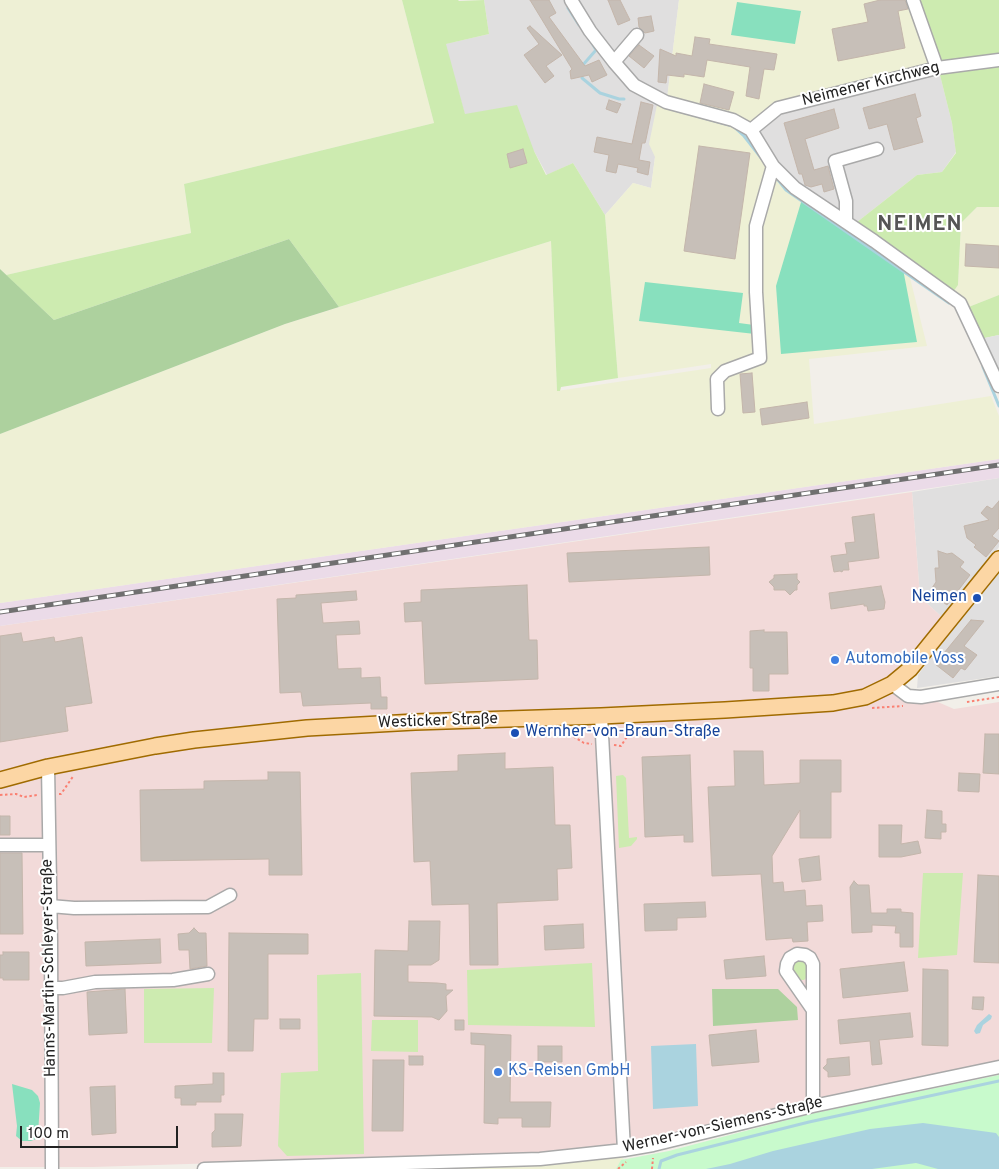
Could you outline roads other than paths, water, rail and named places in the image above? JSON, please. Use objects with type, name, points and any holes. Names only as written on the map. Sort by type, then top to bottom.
[{"type":"main road","name":"Westicker Straße","points":[[0,780],[48,767],[155,746],[307,728],[415,722],[602,716],[833,703],[865,697],[892,684],[921,658],[999,559]]},
{"type":"street","points":[[571,0],[590,31],[634,85],[666,102],[733,120],[751,130],[773,166],[794,188],[846,222],[960,303],[999,386]]},
{"type":"street","points":[[913,0],[937,68]]},
{"type":"street","points":[[614,62],[637,35]]},
{"type":"street","name":"Neimener Kirchweg","points":[[751,130],[778,108],[937,68],[999,60]]},
{"type":"street","points":[[846,222],[846,201],[835,161],[878,150]]},
{"type":"street","points":[[718,409],[717,379],[725,371],[760,358],[756,292],[756,226],[773,166]]},
{"type":"street","points":[[892,684],[908,696],[921,697],[999,684]]},
{"type":"street","points":[[602,716],[624,1150]]},
{"type":"street","name":"Hanns-Martin-Schleyer-Straße","points":[[48,767],[52,1169]]},
{"type":"street","points":[[0,845],[49,845]]},
{"type":"street","points":[[50,906],[74,908],[208,907],[230,895]]},
{"type":"street","points":[[51,988],[63,988],[95,982],[173,980],[208,974]]},
{"type":"street","points":[[813,1010],[813,1106]]},
{"type":"street","name":"Werner-von-Siemens-Straße","points":[[204,1169],[535,1159],[624,1150],[813,1106],[999,1067]]},
{"type":"water","points":[[989,1014],[992,1016],[991,1019],[983,1025],[980,1033],[976,1034],[974,1031],[977,1025]]},
{"type":"water","points":[[696,1044],[698,1106],[653,1109],[651,1046]]},
{"type":"water","points":[[923,1123],[996,1133],[999,1137],[999,1169],[938,1169],[916,1163],[872,1169],[706,1169],[773,1151],[870,1129]]},
{"type":"waterway","points":[[568,8],[579,25]]},
{"type":"waterway","points":[[582,66],[596,50],[592,43]]},
{"type":"waterway","points":[[582,75],[582,78],[600,93],[624,99]]},
{"type":"waterway","points":[[664,107],[733,126],[744,136],[762,159]]},
{"type":"waterway","points":[[775,176],[786,190],[949,303]]},
{"type":"waterway","points":[[983,367],[999,406]]},
{"type":"waterway","points":[[659,1169],[661,1161],[677,1155],[809,1122],[999,1081]]},
{"type":"railway","points":[[0,612],[999,465]]},
{"type":"place","name":"Neimen","points":[[977,598]]},
{"type":"place","name":"Automobile Voss","points":[[835,660]]},
{"type":"place","name":"Wernher-von-Braun-Straße","points":[[515,733]]},
{"type":"place","name":"KS-Reisen GmbH","points":[[498,1072]]},
{"type":"district","name":"NEIMEN","points":[[920,226]]}]
